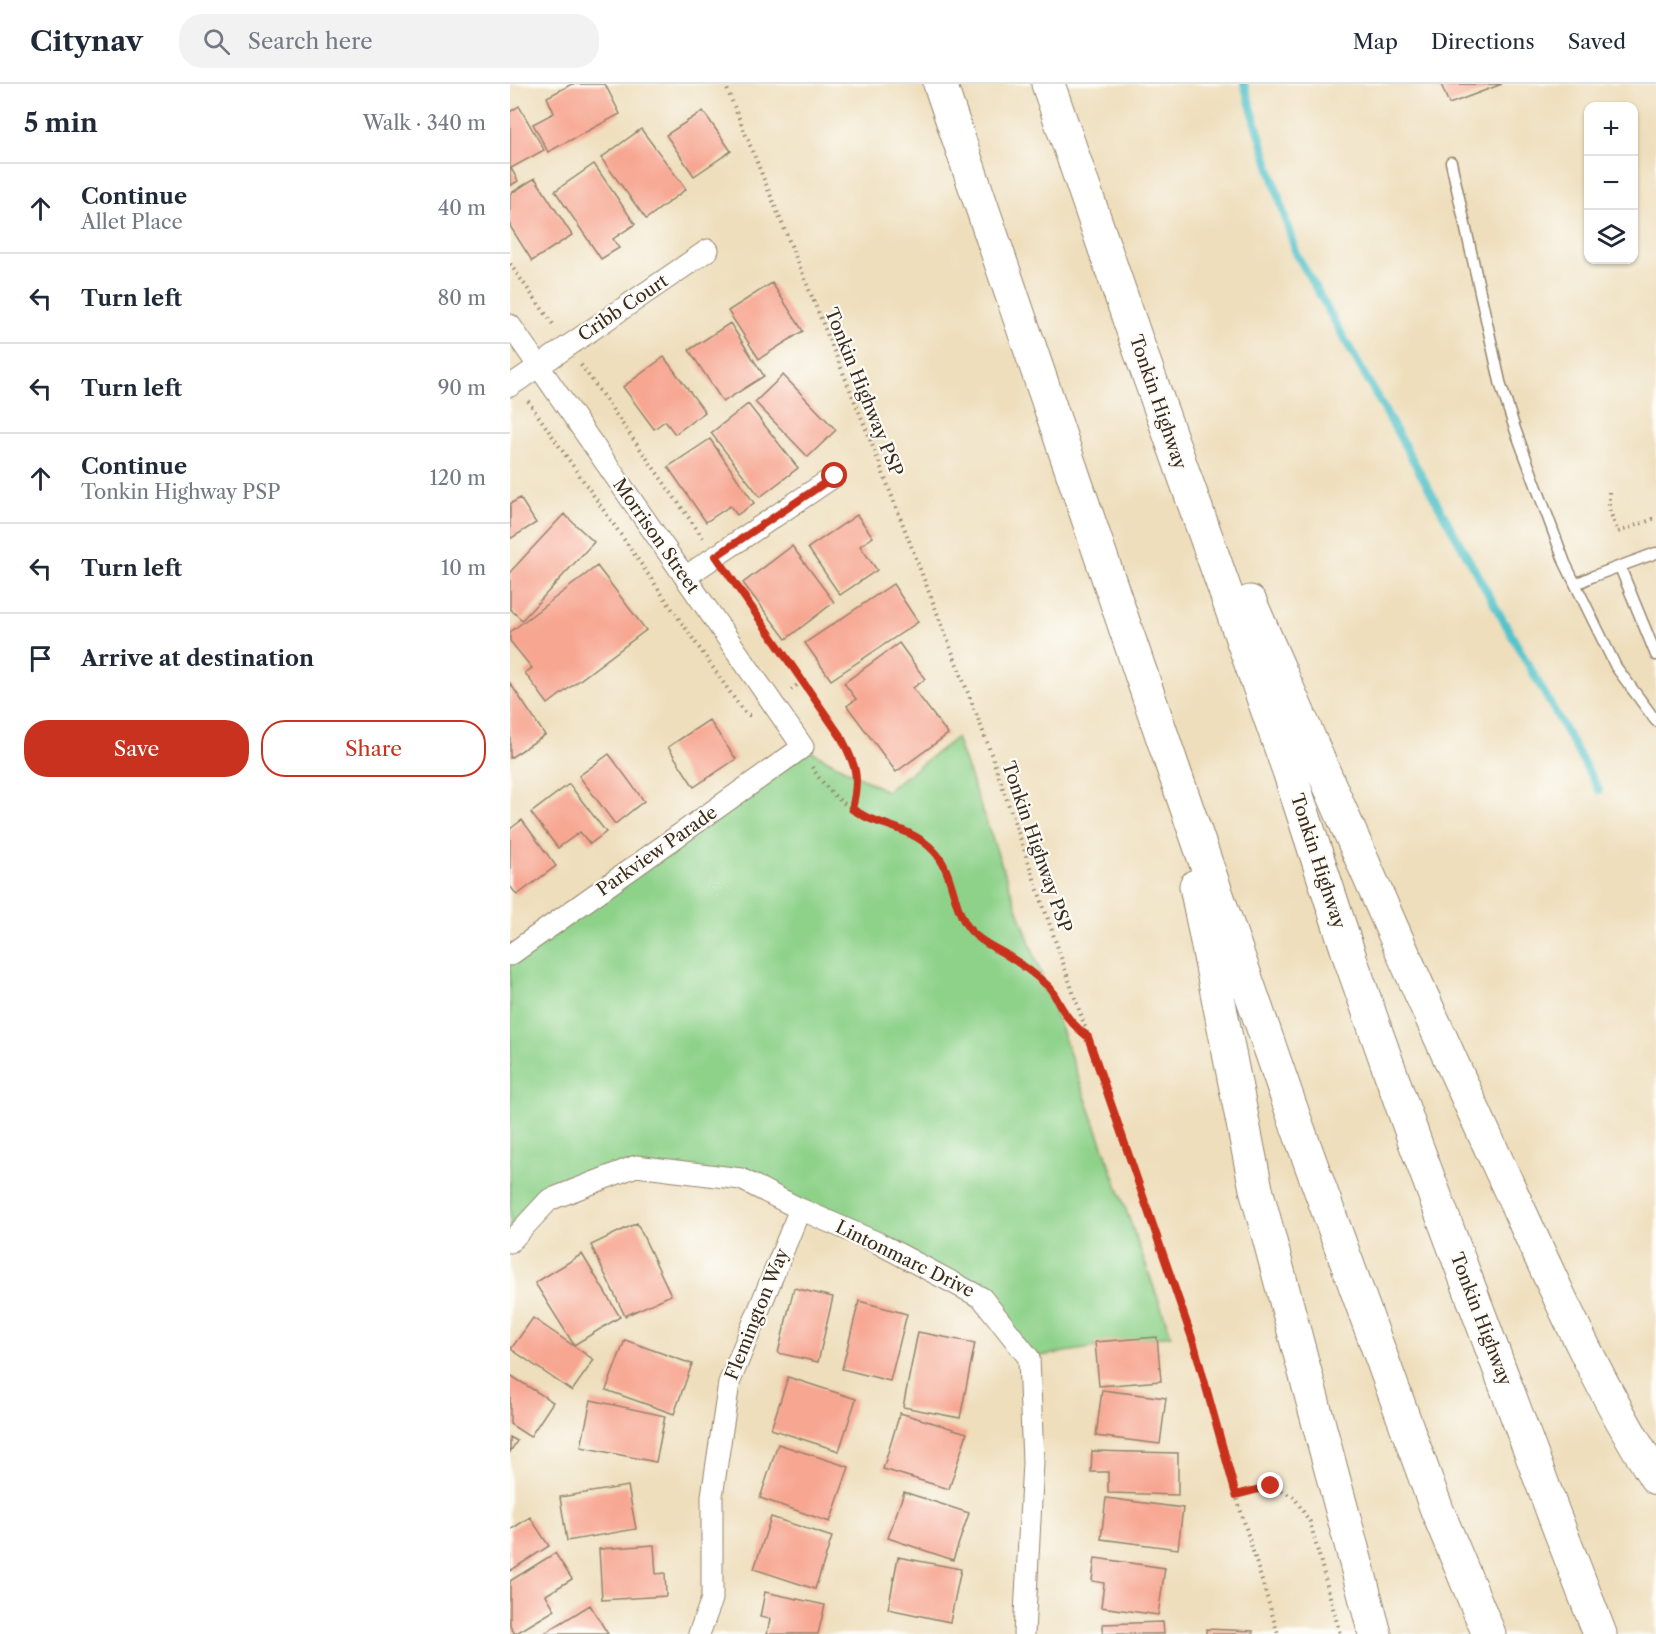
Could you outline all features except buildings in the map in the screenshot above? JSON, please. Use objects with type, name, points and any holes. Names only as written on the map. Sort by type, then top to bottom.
[{"type":"highway","points":[[940,84],[1296,1123],[1437,1510],[1489,1634]]},
{"type":"highway","name":"Tonkin Highway","points":[[1048,84],[1289,771],[1351,961],[1416,1146],[1600,1634]]},
{"type":"highway","points":[[1138,345],[1454,1068],[1581,1344],[1656,1478]]},
{"type":"highway","points":[[1173,768],[1256,1189],[1375,1634]]},
{"type":"street","name":"Cribb Court","points":[[510,386],[708,250]]},
{"type":"street","name":"Morrison Street","points":[[510,325],[803,747]]},
{"type":"street","points":[[685,577],[835,476]]},
{"type":"street","name":"Parkview Parade","points":[[510,955],[803,747]]},
{"type":"street","name":"Lintonmarc Drive","points":[[510,1242],[549,1200],[636,1166],[741,1179],[800,1209],[878,1243],[982,1298],[1029,1358],[1033,1462],[1024,1634]]},
{"type":"street","name":"Flemington Way","points":[[699,1634],[712,1599],[712,1496],[729,1383],[800,1209]]},
{"type":"lane","points":[[1451,162],[1501,386],[1515,429],[1565,563],[1616,668],[1656,721]]},
{"type":"lane","points":[[1576,584],[1656,553]]},
{"type":"lane","points":[[1620,567],[1656,656]]},
{"type":"path","name":"Tonkin Highway PSP","points":[[725,84],[864,424],[987,742],[1194,1344],[1278,1634]]},
{"type":"path","points":[[510,264],[835,728],[856,767],[856,790],[852,809]]},
{"type":"path","points":[[1609,492],[1609,509],[1618,532],[1656,518]]},
{"type":"path","points":[[803,747],[812,768],[823,785],[843,804],[868,818],[896,827],[920,839],[933,850],[949,875],[953,892],[970,931],[983,943],[1007,955],[1050,988],[1063,1011],[1088,1037]]},
{"type":"path","points":[[1236,1495],[1271,1486],[1294,1497],[1310,1522],[1340,1634]]},
{"type":"green space","points":[[956,738],[1171,1335],[1029,1358],[982,1298],[741,1179],[636,1166],[549,1200],[510,1242],[510,955],[803,747],[886,791]]},
{"type":"waterway","points":[[1244,84],[1296,253],[1599,790]]},
{"type":"route","points":[[835,476],[716,556],[841,737],[853,759],[856,767],[856,790],[852,809],[920,839],[933,850],[949,875],[953,892],[970,931],[983,943],[1007,955],[1050,988],[1063,1011],[1088,1037],[1194,1344],[1236,1495],[1271,1486]]}]
